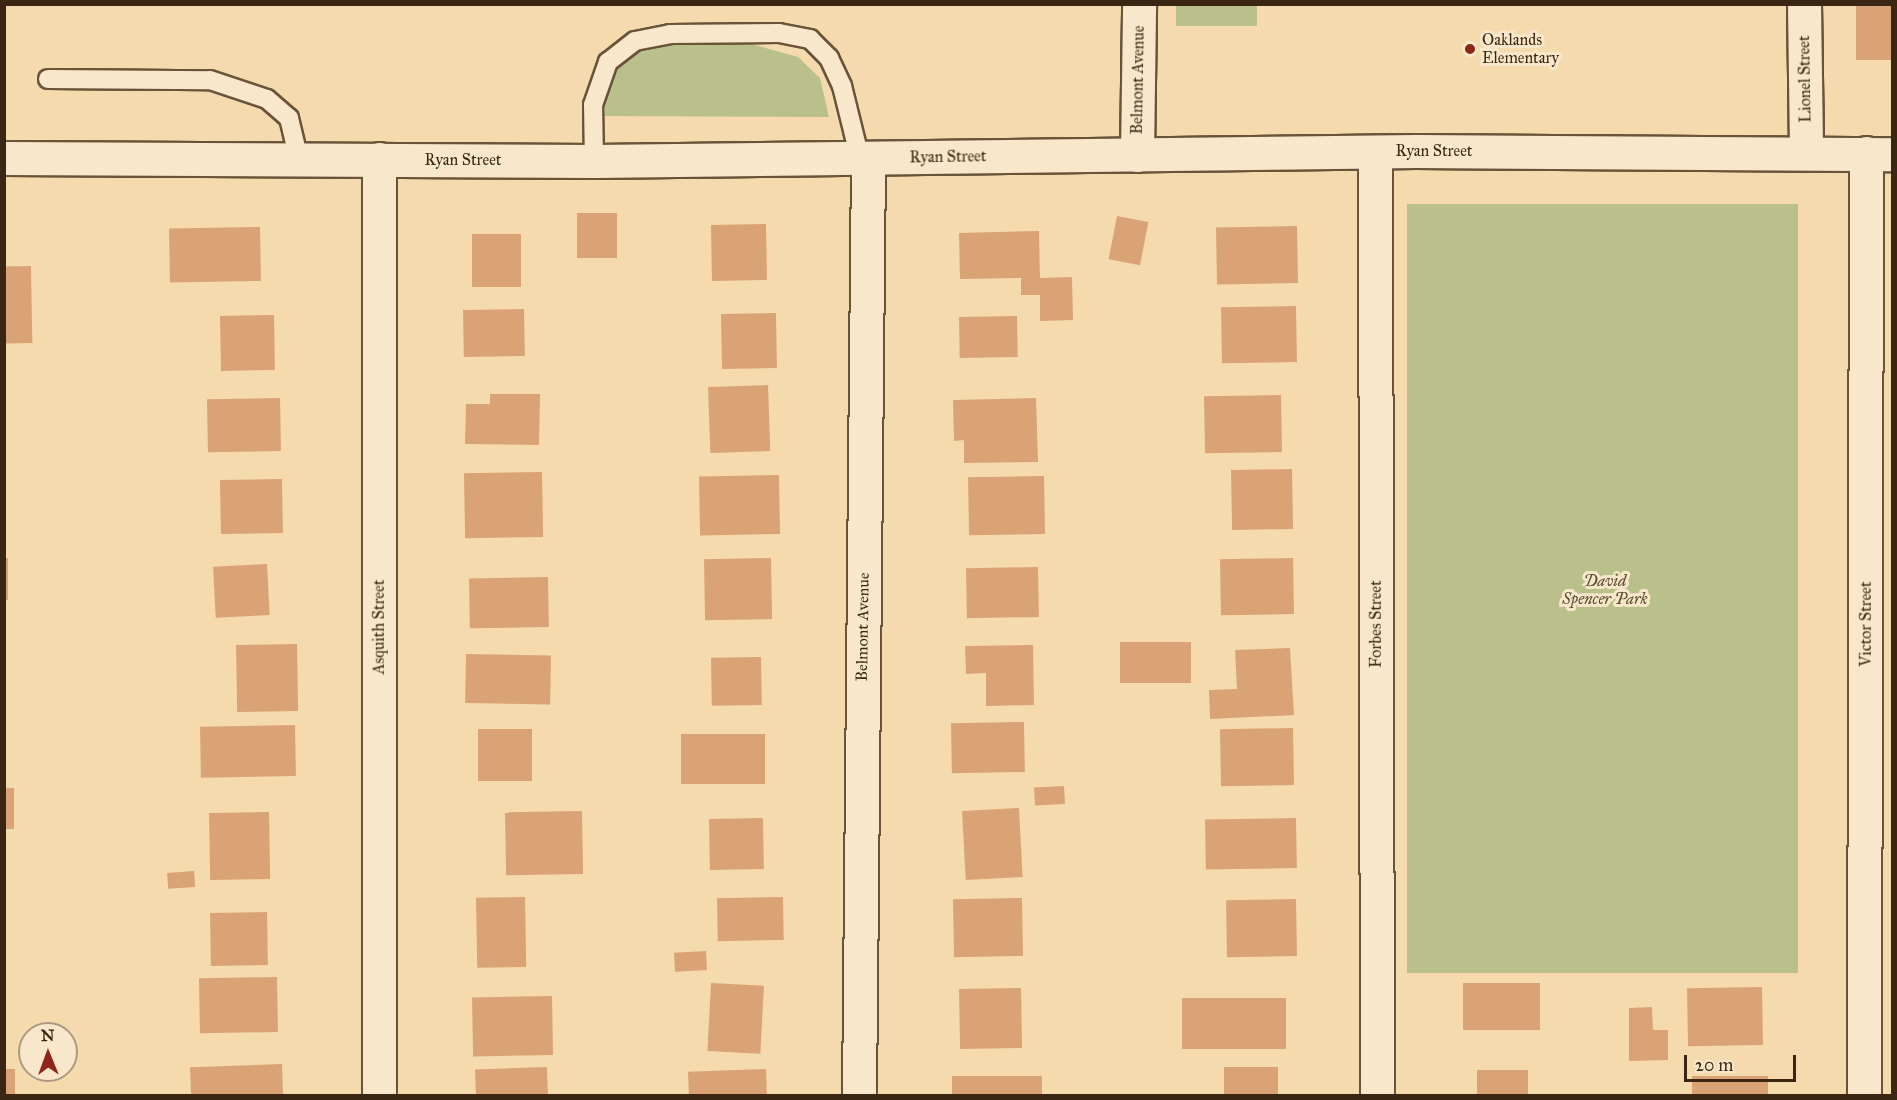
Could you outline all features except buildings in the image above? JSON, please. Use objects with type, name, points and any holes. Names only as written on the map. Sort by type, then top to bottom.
[{"type":"street","name":"Belmont Avenue","points":[[1137,155],[1139,4]]},
{"type":"street","name":"Lionel Street","points":[[1804,4],[1806,153]]},
{"type":"street","name":"Ryan Street","points":[[4,158],[594,161],[1375,152],[1880,154]]},
{"type":"street","name":"Forbes Street","points":[[1375,152],[1377,1095]]},
{"type":"street","name":"Victor Street","points":[[1864,1095],[1880,154]]},
{"type":"street","name":"Asquith Street","points":[[379,159],[379,1095]]},
{"type":"street","name":"Belmont Avenue","points":[[858,1095],[864,159]]},
{"type":"lane","points":[[594,161],[593,105],[609,62],[635,41],[670,34],[746,33],[779,33],[810,39],[829,58],[842,86],[864,159]]},
{"type":"lane","points":[[48,79],[210,80],[267,99],[289,118],[299,160]]},
{"type":"green space","points":[[1176,5],[1257,5],[1257,26],[1176,26]]},
{"type":"green space","points":[[688,40],[751,44],[798,57],[820,78],[829,117],[599,116],[604,88],[619,61],[645,46]]},
{"type":"green space","name":"David Spencer Park","points":[[1407,204],[1798,204],[1798,973],[1407,973]]},
{"type":"place","name":"Oaklands Elementary","points":[[1470,49]]}]
